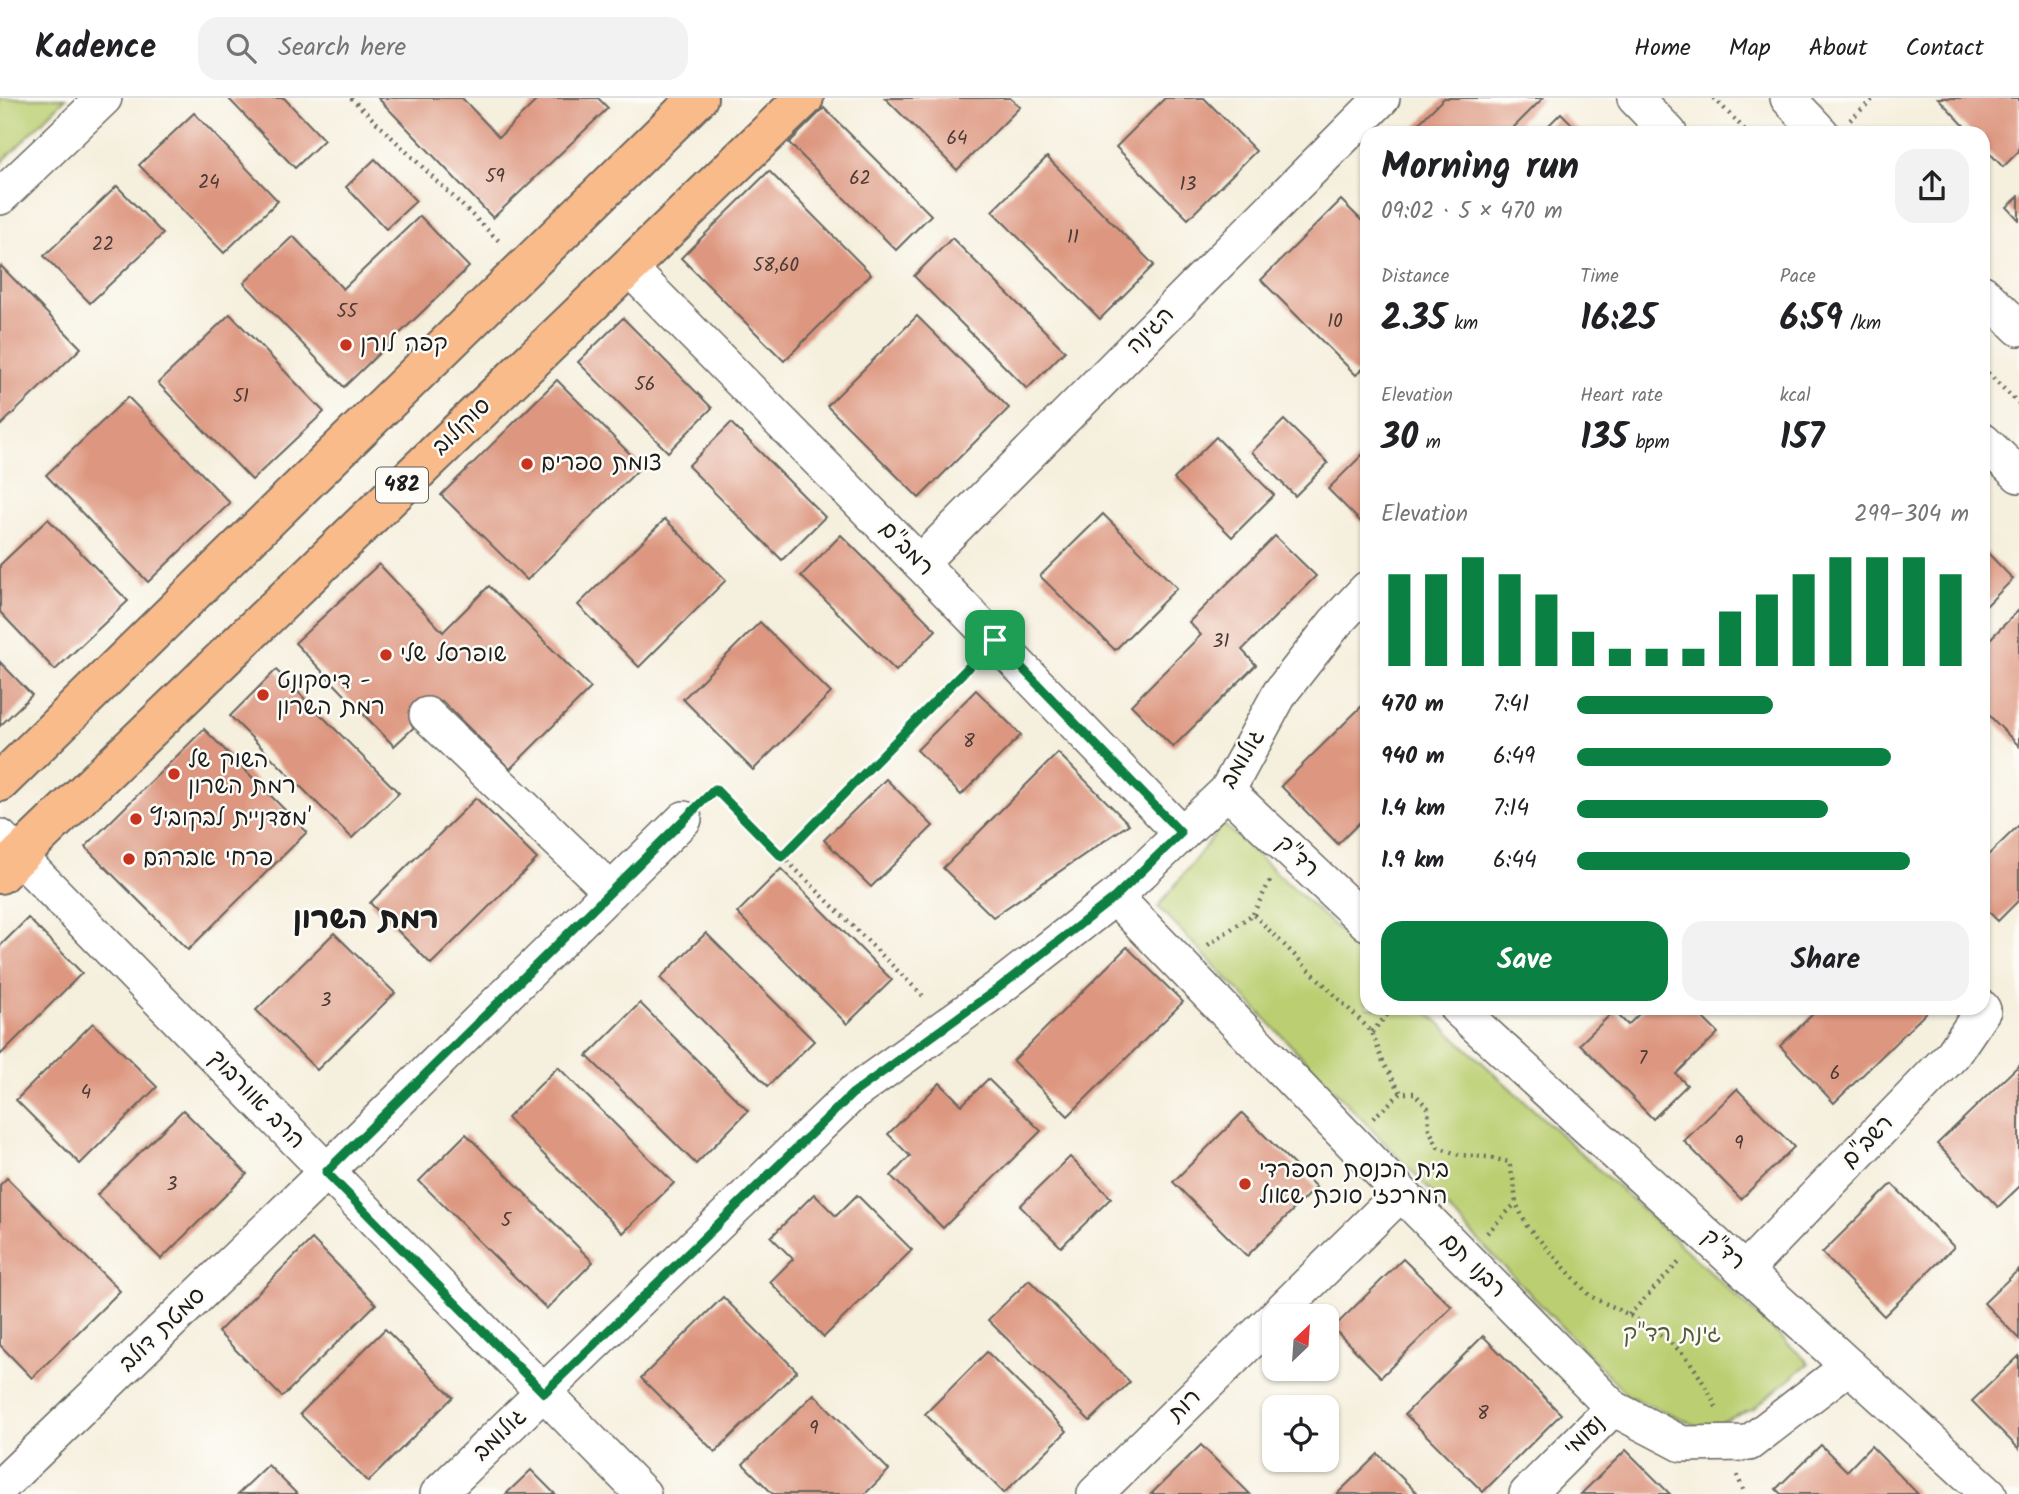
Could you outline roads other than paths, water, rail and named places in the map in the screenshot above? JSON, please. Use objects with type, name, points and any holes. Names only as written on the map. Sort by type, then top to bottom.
[{"type":"main road","points":[[0,782],[698,98]]},
{"type":"main road","name":"סוקולוב","points":[[6,855],[804,98]]},
{"type":"street","points":[[0,197],[104,98]]},
{"type":"street","name":"הגינה","points":[[920,563],[1382,98]]},
{"type":"street","points":[[1635,98],[1662,126]]},
{"type":"street","points":[[1788,98],[1830,126]]},
{"type":"street","name":"רמב\"ם","points":[[628,267],[1181,833]]},
{"type":"street","points":[[1990,300],[2019,328]]},
{"type":"street","points":[[1990,452],[2019,475]]},
{"type":"street","name":"גולומב","points":[[438,1494],[852,1094],[996,990],[1115,897],[1227,791],[1280,694],[1360,597]]},
{"type":"street","points":[[427,715],[611,891]]},
{"type":"street","name":"רד\"ק","points":[[1227,791],[1360,916]]},
{"type":"street","name":"סמטת דולב","points":[[0,1487],[326,1172],[684,819]]},
{"type":"street","name":"הרב אוורבוך","points":[[6,855],[326,1172],[643,1494]]},
{"type":"street","name":"רבנו תם","points":[[1115,897],[1613,1408],[1682,1444],[1749,1443],[1849,1366]]},
{"type":"street","name":"רד\"ק","points":[[1465,1015],[1989,1494]]},
{"type":"street","name":"רשב\"ם","points":[[1745,1270],[1953,1054],[1980,1015]]},
{"type":"street","name":"רות","points":[[1288,1304],[1401,1193]]},
{"type":"street","name":"רות","points":[[1095,1494],[1262,1330]]},
{"type":"street","name":"נעומי","points":[[1527,1494],[1613,1408]]},
{"type":"place","name":"קפה לורן","points":[[346,345]]},
{"type":"place","name":"צומת ספרים","points":[[527,464]]},
{"type":"place","name":"שופרסל שלי","points":[[386,655]]},
{"type":"place","name":"דיסקונט - רמת השרון","points":[[263,695]]},
{"type":"place","name":"השוק של רמת השרון","points":[[174,774]]},
{"type":"place","name":"מעדניית לבקוביץ'","points":[[136,819]]},
{"type":"place","name":"פרחי אברהם","points":[[129,859]]},
{"type":"place","name":"בית הכנסת הספרדי המרכזי סוכת שאול","points":[[1245,1184]]},
{"type":"district","name":"רמת השרון","points":[[366,920]]},
{"type":"park label","name":"גינת רד\"ק","points":[[1672,1335]]}]
